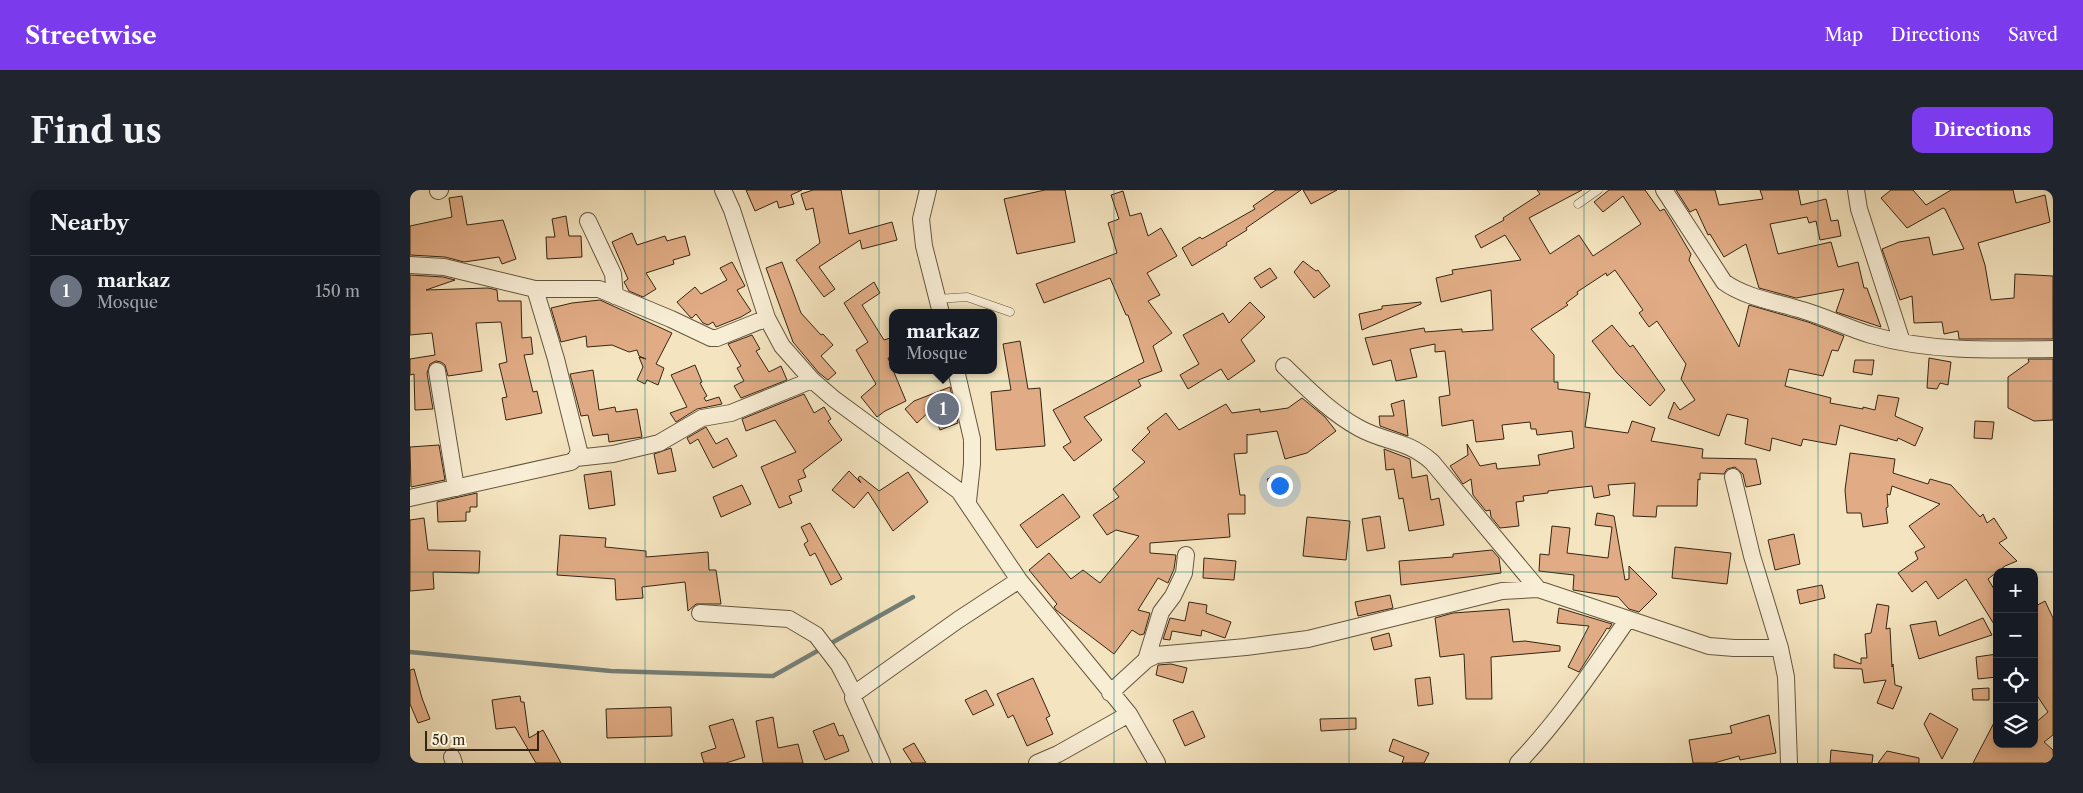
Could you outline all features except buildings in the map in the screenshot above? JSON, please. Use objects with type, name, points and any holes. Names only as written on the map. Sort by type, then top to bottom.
[{"type":"street","points":[[723,190],[732,210],[767,318],[782,346],[812,380],[959,491],[968,501],[1019,580],[1129,714],[1157,763]]},
{"type":"street","points":[[928,190],[921,219],[924,246],[939,306]]},
{"type":"street","points":[[1664,190],[1724,282],[1735,290],[1812,313],[1871,335],[1902,342],[1974,351],[2053,348]]},
{"type":"street","points":[[1856,190],[1859,209],[1902,342]]},
{"type":"street","points":[[588,221],[613,274],[615,296]]},
{"type":"street","points":[[410,265],[444,267],[535,289],[599,289],[711,338],[717,338],[767,318]]},
{"type":"street","points":[[410,498],[571,462],[576,458],[579,451],[556,358],[535,289]]},
{"type":"street","points":[[1284,366],[1330,410],[1346,421],[1374,435],[1420,451],[1432,462],[1538,590]]},
{"type":"street","points":[[436,371],[456,488]]},
{"type":"street","points":[[957,374],[972,438],[972,464],[968,501]]},
{"type":"street","points":[[576,458],[613,454],[659,443],[702,418],[731,413],[812,380]]},
{"type":"street","points":[[1733,477],[1752,556],[1780,648],[1786,685],[1788,763]]},
{"type":"street","points":[[1146,660],[1161,612],[1174,596],[1184,574],[1186,555]]},
{"type":"street","points":[[854,694],[950,625],[1019,580]]},
{"type":"street","points":[[1110,693],[1146,660],[1156,655],[1308,639],[1502,591],[1538,590],[1709,646],[1780,648]]},
{"type":"street","points":[[700,613],[789,619],[816,635],[838,666],[854,694],[853,698],[882,763]]},
{"type":"street","points":[[1518,763],[1566,708],[1628,619]]},
{"type":"street","points":[[1037,763],[1058,754],[1129,714]]},
{"type":"lane","points":[[1578,204],[1598,190]]},
{"type":"lane","points":[[939,306],[967,297],[1010,312]]},
{"type":"waterway","points":[[410,652],[611,671],[773,676],[913,597]]},
{"type":"place","name":"markaz","points":[[943,409]]}]
